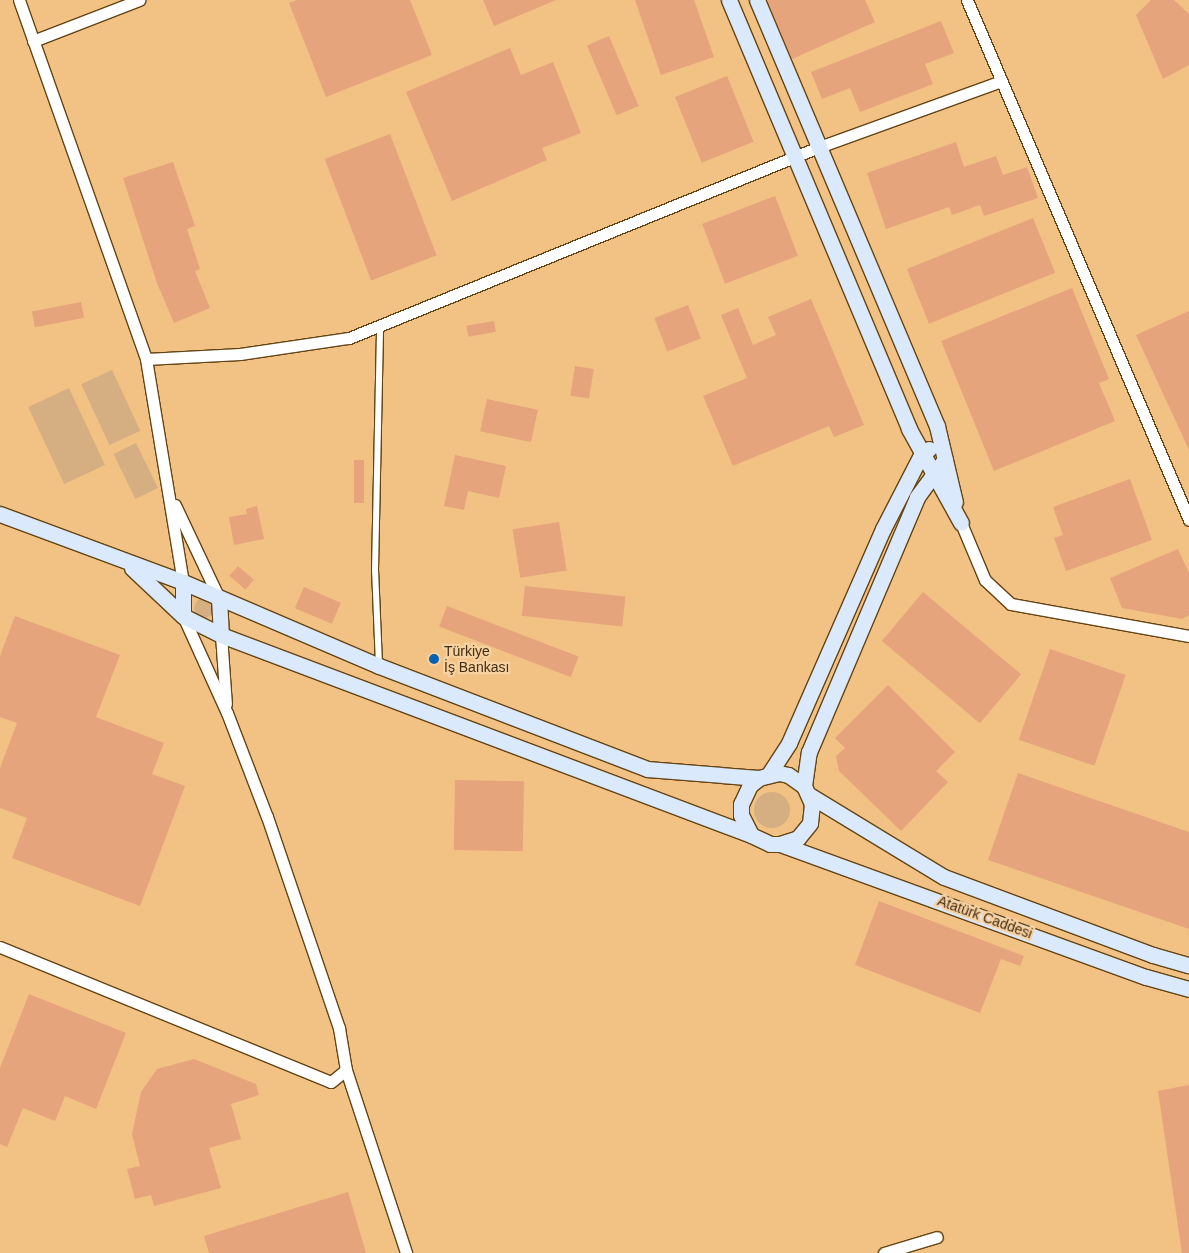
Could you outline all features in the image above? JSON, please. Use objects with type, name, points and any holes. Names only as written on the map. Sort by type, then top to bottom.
[{"type":"street","points":[[19,0],[146,359],[183,582],[183,616],[227,714],[267,817],[339,1028],[346,1070],[406,1253]]},
{"type":"street","points":[[33,41],[139,0]]},
{"type":"street","points":[[729,0],[909,429],[960,523],[985,580],[1011,604],[1189,636]]},
{"type":"street","points":[[757,0],[940,440],[960,523]]},
{"type":"street","points":[[967,0],[1189,520]]},
{"type":"street","points":[[146,359],[240,354],[349,338],[796,159],[819,147],[1001,82]]},
{"type":"street","points":[[940,440],[922,453],[883,529],[789,743],[764,776],[744,794],[741,804],[741,815],[752,834],[760,841],[780,844],[790,842],[805,831],[812,813],[807,790],[809,752],[917,496],[945,459]]},
{"type":"street","points":[[168,492],[219,598],[227,714]]},
{"type":"street","points":[[0,514],[183,582],[379,666],[647,769],[764,776],[788,775],[807,790]]},
{"type":"street","points":[[128,563],[183,616],[221,635],[752,834]]},
{"type":"street","name":"Atatürk Caddesi","points":[[807,790],[944,878],[1153,955],[1189,965]]},
{"type":"street","name":"Atatürk Caddesi","points":[[780,844],[1146,977],[1189,989]]},
{"type":"street","points":[[0,947],[331,1082],[346,1070]]},
{"type":"street","points":[[884,1253],[937,1237]]},
{"type":"lane","points":[[379,666],[375,570],[380,325]]},
{"type":"shaded area","points":[[112,370],[140,431],[110,445],[81,384]]},
{"type":"shaded area","points":[[69,388],[105,465],[64,484],[28,407]]},
{"type":"shaded area","points":[[136,443],[158,488],[135,499],[114,454]]},
{"type":"shaded area","points":[[204,598],[211,601],[214,608],[211,615],[204,618],[197,615],[194,608],[197,601]]},
{"type":"shaded area","points":[[772,792],[785,797],[790,810],[785,823],[772,828],[759,823],[754,810],[759,797]]},
{"type":"building","points":[[297,0],[410,0],[432,55],[326,97],[289,3]]},
{"type":"building","points":[[483,0],[556,0],[494,26]]},
{"type":"building","points":[[635,0],[694,0],[714,57],[661,75]]},
{"type":"building","points":[[767,0],[865,0],[875,22],[792,59]]},
{"type":"building","points":[[1151,0],[1174,0],[1189,14],[1189,65],[1163,79],[1136,15]]},
{"type":"building","points":[[941,21],[954,53],[925,64],[933,84],[860,112],[850,88],[822,99],[811,72]]},
{"type":"building","points":[[609,36],[639,106],[617,115],[587,45]]},
{"type":"building","points":[[510,48],[521,75],[553,62],[581,133],[542,148],[547,160],[452,201],[406,92]]},
{"type":"building","points":[[727,76],[754,142],[702,163],[675,97]]},
{"type":"building","points":[[390,134],[437,255],[371,280],[325,159]]},
{"type":"building","points":[[956,142],[964,167],[996,156],[1003,175],[1027,167],[1038,198],[984,216],[980,205],[952,215],[949,207],[886,229],[867,173]]},
{"type":"building","points":[[173,162],[195,226],[187,229],[200,269],[195,271],[210,308],[174,323],[157,283],[123,178]]},
{"type":"building","points":[[775,196],[798,256],[725,284],[702,224]]},
{"type":"building","points":[[1033,218],[1055,273],[929,324],[907,269]]},
{"type":"building","points":[[1072,288],[1109,379],[1099,383],[1115,421],[994,471],[941,341]]},
{"type":"building","points":[[811,299],[864,425],[834,437],[829,426],[733,466],[703,396],[747,378],[721,315],[738,308],[753,345],[776,335],[768,317]]},
{"type":"building","points":[[81,302],[84,318],[35,327],[32,312]]},
{"type":"building","points":[[688,305],[701,339],[667,352],[654,318]]},
{"type":"building","points":[[1189,311],[1189,450],[1136,335]]},
{"type":"building","points":[[494,321],[496,332],[468,337],[466,326]]},
{"type":"building","points":[[575,366],[594,369],[589,399],[570,396]]},
{"type":"building","points":[[487,399],[538,410],[531,442],[480,431]]},
{"type":"building","points":[[455,455],[506,466],[499,498],[468,491],[464,510],[444,506]]},
{"type":"building","points":[[354,460],[364,460],[364,503],[354,503]]},
{"type":"building","points":[[1130,479],[1152,540],[1066,571],[1054,538],[1063,535],[1053,507]]},
{"type":"building","points":[[257,506],[264,539],[234,545],[229,517],[247,514],[246,509]]},
{"type":"building","points":[[559,522],[567,570],[520,578],[513,529]]},
{"type":"building","points":[[1178,549],[1189,573],[1189,615],[1182,619],[1122,608],[1110,578]]},
{"type":"building","points":[[238,566],[254,580],[245,590],[229,576]]},
{"type":"building","points":[[525,586],[625,597],[622,626],[522,616]]},
{"type":"building","points":[[304,587],[341,603],[332,624],[295,608]]},
{"type":"building","points":[[923,592],[1021,674],[980,723],[882,641]]},
{"type":"building","points":[[447,606],[579,657],[571,677],[439,627]]},
{"type":"building","points":[[15,616],[120,655],[96,717],[164,743],[152,774],[185,786],[140,906],[12,858],[27,818],[0,808],[0,768],[17,723],[0,717],[0,656]]},
{"type":"building","points":[[1050,649],[1126,675],[1094,766],[1019,740]]},
{"type":"building","points":[[888,685],[955,752],[936,771],[948,782],[901,831],[839,771],[836,756],[845,748],[835,738]]},
{"type":"building","points":[[1018,773],[1189,832],[1189,929],[988,860]]},
{"type":"building","points":[[455,780],[524,781],[523,851],[454,850]]},
{"type":"building","points":[[879,901],[1024,956],[1020,966],[1001,959],[980,1013],[855,965]]},
{"type":"building","points":[[29,994],[126,1033],[96,1109],[65,1096],[55,1121],[23,1108],[7,1147],[0,1144],[0,1068]]},
{"type":"building","points":[[194,1059],[256,1084],[259,1095],[231,1104],[241,1139],[209,1148],[221,1188],[154,1206],[151,1195],[135,1199],[127,1169],[140,1166],[132,1134],[141,1092],[157,1069]]},
{"type":"building","points":[[1189,1085],[1189,1253],[1182,1253],[1158,1091]]},
{"type":"building","points":[[348,1192],[366,1253],[209,1253],[204,1236]]},
{"type":"place","name":"Türkiye İş Bankası","points":[[434,659]]}]
